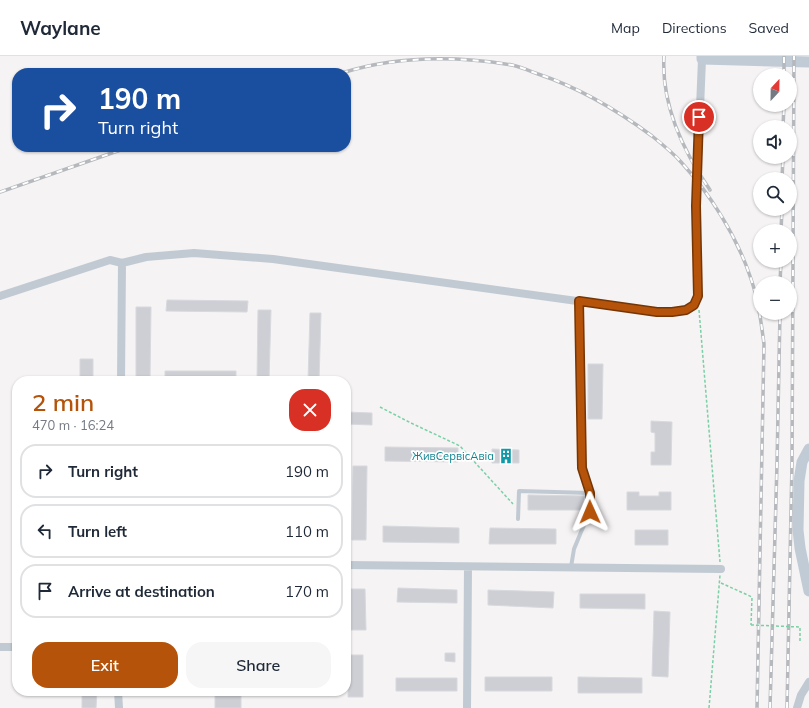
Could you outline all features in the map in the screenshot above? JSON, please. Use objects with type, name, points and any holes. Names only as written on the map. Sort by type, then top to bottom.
[{"type":"street","points":[[0,296],[110,260],[122,263],[146,257],[194,253],[265,259],[657,312],[686,310],[694,305],[698,296],[696,200],[702,58],[809,62]]},
{"type":"street","points":[[121,376],[122,263]]},
{"type":"street","points":[[809,449],[802,462],[799,481],[798,530],[800,548],[809,591]]},
{"type":"street","points":[[351,565],[721,569]]},
{"type":"street","points":[[467,708],[468,567]]},
{"type":"street","points":[[0,647],[12,647]]},
{"type":"street","points":[[797,708],[801,695],[809,682]]},
{"type":"street","points":[[118,696],[118,708]]},
{"type":"lane","points":[[571,567],[574,549],[580,532],[590,512],[590,493],[582,468],[579,301]]},
{"type":"lane","points":[[518,519],[519,491],[590,493]]},
{"type":"path","points":[[698,296],[721,569],[709,708]]},
{"type":"path","points":[[380,407],[460,446],[519,510]]},
{"type":"path","points":[[720,583],[752,597],[751,625],[800,627],[800,641]]},
{"type":"building","points":[[167,300],[248,301],[247,312],[166,311]]},
{"type":"building","points":[[136,307],[151,307],[150,376],[136,376]]},
{"type":"building","points":[[258,310],[271,310],[269,376],[257,376]]},
{"type":"building","points":[[310,313],[321,313],[319,376],[308,376]]},
{"type":"building","points":[[80,359],[93,359],[93,376],[80,376]]},
{"type":"building","points":[[588,364],[603,364],[602,419],[588,419]]},
{"type":"building","points":[[165,371],[236,371],[236,376],[165,376]]},
{"type":"building","points":[[351,412],[372,413],[372,425],[351,424]]},
{"type":"building","points":[[651,421],[672,422],[671,465],[651,465],[651,452],[655,452],[655,433],[651,432]]},
{"type":"building","points":[[385,447],[458,448],[458,462],[385,461]]},
{"type":"building","name":"ЖивСервісАвіа","points":[[492,449],[519,450],[519,463],[492,463]]},
{"type":"building","points":[[353,466],[367,466],[366,540],[352,540]]},
{"type":"building","points":[[627,492],[639,492],[639,496],[659,496],[659,492],[671,492],[671,510],[627,510]]},
{"type":"building","points":[[528,495],[586,496],[586,510],[528,510]]},
{"type":"building","points":[[383,526],[459,528],[459,543],[383,542]]},
{"type":"building","points":[[490,528],[556,529],[556,544],[489,544]]},
{"type":"building","points":[[635,530],[668,530],[668,545],[635,545]]},
{"type":"building","points":[[398,588],[457,590],[457,603],[397,602]]},
{"type":"building","points":[[351,589],[365,589],[366,630],[351,630]]},
{"type":"building","points":[[488,590],[554,592],[553,608],[488,605]]},
{"type":"building","points":[[580,594],[645,594],[645,609],[580,608]]},
{"type":"building","points":[[654,611],[670,612],[668,677],[652,676]]},
{"type":"building","points":[[445,653],[455,653],[455,662],[445,661]]},
{"type":"building","points":[[351,655],[363,655],[363,697],[348,697],[351,696]]},
{"type":"building","points":[[485,677],[552,677],[552,691],[485,691]]},
{"type":"building","points":[[578,677],[642,678],[642,693],[578,693]]},
{"type":"building","points":[[396,678],[457,678],[457,691],[396,691]]},
{"type":"building","points":[[82,696],[97,696],[96,708],[82,708]]},
{"type":"building","points":[[215,696],[241,696],[241,708],[215,708]]},
{"type":"railway","points":[[664,56],[664,74],[670,110],[691,160],[710,190]]},
{"type":"railway","points":[[784,56],[784,68]]},
{"type":"railway","points":[[787,708],[792,463],[794,56]]},
{"type":"railway","points":[[351,70],[384,63],[427,59],[470,60],[512,65],[522,68],[569,86],[598,100],[639,126],[660,142],[678,159],[692,174],[712,201],[730,230],[753,284],[764,344],[757,708]]},
{"type":"railway","points":[[783,120],[784,112]]},
{"type":"railway","points":[[0,192],[115,152]]},
{"type":"railway","points":[[782,172],[783,164]]},
{"type":"railway","points":[[781,224],[782,216]]},
{"type":"railway","points":[[780,276],[781,268]]},
{"type":"railway","points":[[770,708],[780,320]]},
{"type":"place","name":"ЖивСервісАвіа","points":[[506,456]]},
{"type":"route","points":[[590,512],[590,493],[582,468],[579,301],[657,312],[686,310],[694,305],[698,296],[696,206],[699,117]]}]
